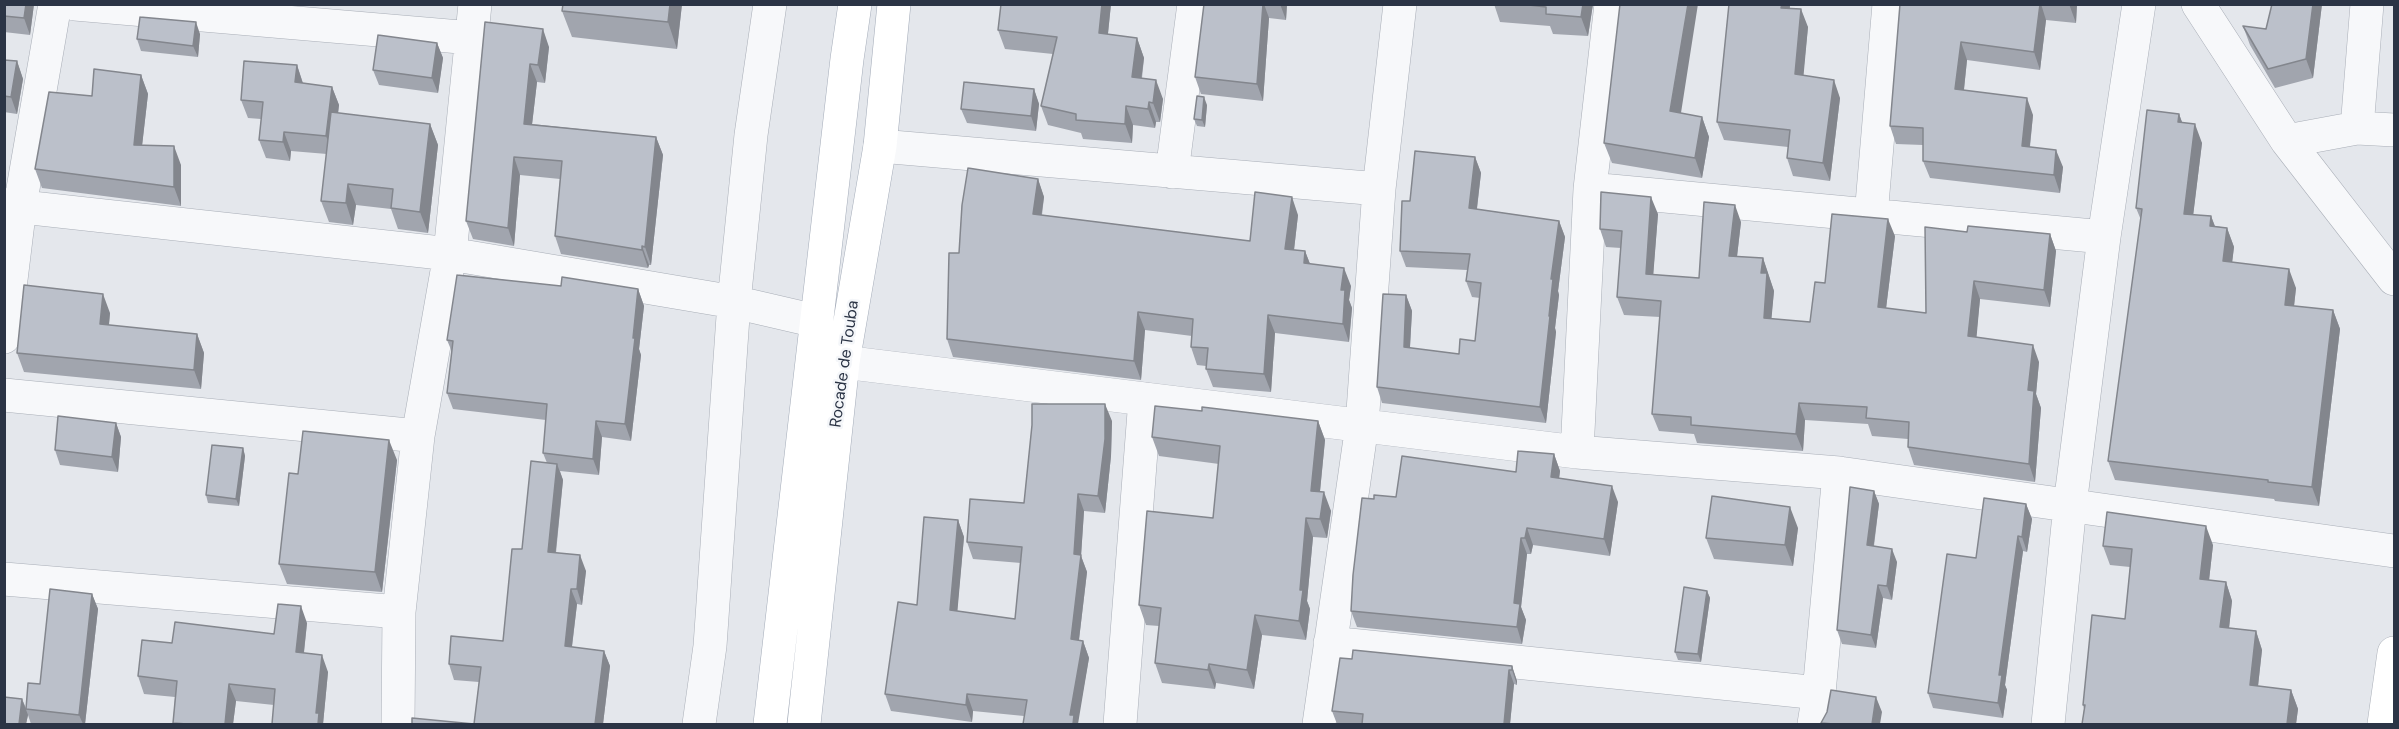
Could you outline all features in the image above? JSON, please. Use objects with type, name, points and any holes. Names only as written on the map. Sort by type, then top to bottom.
[{"type":"main road","name":"Rocade de Touba","points":[[770,724],[855,4]]},
{"type":"main road","name":"Rocade de Touba","points":[[804,724],[843,362],[880,146],[894,4]]},
{"type":"main road","points":[[2384,724],[2394,653]]},
{"type":"street","points":[[4,337],[12,205],[55,4]]},
{"type":"street","points":[[75,4],[472,38]]},
{"type":"street","points":[[398,724],[399,612],[418,436],[450,254],[475,4]]},
{"type":"street","points":[[699,724],[710,646],[734,302],[751,135],[770,4]]},
{"type":"street","points":[[1172,172],[1194,4]]},
{"type":"street","points":[[1319,724],[1362,425],[1379,189],[1400,4]]},
{"type":"street","points":[[1577,452],[1590,189],[1611,4]]},
{"type":"street","points":[[1870,216],[1889,4]]},
{"type":"street","points":[[2048,724],[2070,505],[2104,237],[2139,4]]},
{"type":"street","points":[[2198,4],[2287,141],[2394,279]]},
{"type":"street","points":[[2357,128],[2367,4]]},
{"type":"street","points":[[2287,141],[2357,128],[2394,130]]},
{"type":"street","points":[[880,146],[1379,189]]},
{"type":"street","points":[[1590,189],[2104,237]]},
{"type":"street","points":[[12,205],[450,254],[734,302],[816,321]]},
{"type":"street","points":[[843,362],[1577,452],[1839,473],[2394,551]]},
{"type":"street","points":[[4,395],[418,436]]},
{"type":"street","points":[[1120,724],[1145,399]]},
{"type":"street","points":[[1814,724],[1819,693],[1839,473]]},
{"type":"street","points":[[4,579],[399,612]]},
{"type":"street","points":[[1330,643],[1819,693]]},
{"type":"building","points":[[4,4],[26,4],[24,18],[4,16]]},
{"type":"building","points":[[563,4],[670,4],[668,22],[562,11]]},
{"type":"building","points":[[1001,4],[1102,4],[1099,33],[1137,38],[1132,77],[1156,80],[1153,103],[1149,102],[1148,109],[1126,106],[1125,124],[1076,120],[1076,114],[1041,106],[1057,37],[998,30]]},
{"type":"building","points":[[1204,4],[1263,4],[1257,84],[1195,77]]},
{"type":"building","points":[[1520,4],[1583,4],[1581,17],[1546,14],[1546,7]]},
{"type":"building","points":[[1620,4],[1688,4],[1670,111],[1702,117],[1695,158],[1604,143]]},
{"type":"building","points":[[1729,4],[1782,4],[1781,8],[1801,9],[1795,74],[1834,80],[1823,163],[1787,158],[1790,130],[1717,122]]},
{"type":"building","points":[[1900,4],[2040,4],[2034,52],[1961,42],[1955,89],[2027,98],[2022,146],[2056,150],[2054,175],[1923,161],[1923,128],[1890,126]]},
{"type":"building","points":[[2272,4],[2313,4],[2306,59],[2268,69],[2243,26],[2266,29]]},
{"type":"building","points":[[140,17],[196,22],[193,46],[137,39]]},
{"type":"building","points":[[485,22],[543,29],[538,65],[530,64],[524,124],[656,137],[645,247],[642,246],[642,250],[555,236],[562,161],[514,157],[508,228],[466,221]]},
{"type":"building","points":[[378,35],[437,43],[432,78],[373,70]]},
{"type":"building","points":[[4,60],[17,61],[11,97],[4,96]]},
{"type":"building","points":[[244,61],[297,65],[295,82],[332,87],[326,136],[284,132],[283,142],[259,140],[263,102],[241,100]]},
{"type":"building","points":[[94,69],[141,75],[134,145],[174,146],[174,187],[35,169],[49,92],[92,96]]},
{"type":"building","points":[[964,82],[1034,89],[1031,116],[961,109]]},
{"type":"building","points":[[1197,96],[1204,97],[1202,120],[1194,119]]},
{"type":"building","points":[[2147,110],[2179,114],[2178,122],[2195,124],[2184,214],[2211,216],[2210,226],[2227,228],[2223,261],[2289,269],[2285,305],[2333,310],[2312,487],[2108,461],[2142,209],[2136,208]]},
{"type":"building","points":[[331,112],[430,124],[420,212],[391,208],[393,189],[348,184],[346,203],[321,201]]},
{"type":"building","points":[[1415,151],[1475,157],[1469,208],[1559,221],[1551,279],[1553,279],[1550,316],[1540,407],[1377,387],[1383,294],[1406,295],[1404,347],[1459,354],[1460,339],[1475,341],[1481,283],[1466,281],[1470,254],[1400,251],[1402,201],[1410,201]]},
{"type":"building","points":[[968,168],[1038,179],[1033,214],[1250,241],[1255,192],[1292,197],[1285,249],[1305,251],[1304,263],[1344,268],[1341,290],[1345,290],[1343,324],[1268,315],[1264,374],[1206,369],[1208,348],[1191,347],[1193,319],[1138,312],[1134,361],[947,339],[949,253],[959,253],[962,205]]},
{"type":"building","points":[[1601,192],[1651,197],[1646,274],[1699,278],[1704,202],[1735,205],[1729,256],[1763,258],[1761,273],[1767,273],[1764,318],[1810,322],[1815,282],[1825,283],[1832,214],[1888,219],[1878,307],[1926,313],[1925,227],[1967,232],[1968,226],[2050,234],[2044,290],[1974,281],[1968,336],[2033,345],[2028,390],[2034,391],[2029,464],[1908,447],[1909,422],[1866,418],[1867,407],[1799,403],[1796,434],[1691,425],[1691,417],[1652,414],[1661,301],[1617,297],[1622,231],[1600,229]]},
{"type":"building","points":[[457,275],[561,286],[562,277],[638,289],[625,424],[596,421],[593,459],[543,453],[547,404],[447,393],[453,341],[447,340]]},
{"type":"building","points":[[24,285],[103,294],[100,324],[197,334],[194,370],[17,353]]},
{"type":"building","points":[[1032,404],[1105,404],[1105,439],[1098,496],[1078,494],[1074,554],[1081,555],[1071,639],[1083,641],[1070,715],[1074,715],[1073,724],[1023,724],[1027,700],[967,694],[966,705],[885,694],[898,602],[917,605],[924,517],[958,520],[950,610],[1015,619],[1022,547],[967,542],[970,499],[1024,503]]},
{"type":"building","points":[[1155,406],[1202,411],[1202,407],[1318,421],[1311,491],[1324,492],[1320,519],[1306,518],[1300,590],[1303,590],[1299,621],[1255,615],[1247,670],[1209,664],[1208,670],[1155,663],[1161,608],[1139,605],[1147,511],[1213,518],[1220,446],[1152,437]]},
{"type":"building","points":[[58,416],[116,423],[112,457],[55,450]]},
{"type":"building","points":[[303,431],[389,440],[375,572],[279,564],[289,473],[298,474]]},
{"type":"building","points":[[212,445],[243,448],[236,499],[206,495]]},
{"type":"building","points":[[1518,451],[1554,454],[1551,477],[1612,486],[1604,539],[1527,528],[1525,538],[1521,538],[1514,603],[1520,604],[1517,627],[1351,611],[1362,498],[1374,499],[1374,495],[1396,497],[1402,456],[1516,472]]},
{"type":"building","points":[[531,461],[557,464],[548,552],[580,555],[577,589],[571,589],[565,646],[604,651],[595,724],[474,724],[481,667],[449,664],[451,636],[503,641],[512,549],[522,549]]},
{"type":"building","points":[[1850,487],[1874,491],[1867,545],[1892,549],[1887,586],[1878,585],[1871,635],[1837,630]]},
{"type":"building","points":[[1712,496],[1790,507],[1785,545],[1706,538]]},
{"type":"building","points":[[1984,498],[2026,504],[2022,537],[2018,536],[1999,675],[2002,675],[1998,703],[1928,693],[1947,554],[1976,558]]},
{"type":"building","points":[[2107,512],[2206,526],[2200,579],[2226,582],[2220,627],[2256,631],[2250,685],[2291,690],[2287,724],[2082,724],[2092,615],[2125,619],[2132,549],[2103,546]]},
{"type":"building","points":[[1684,587],[1707,591],[1698,654],[1675,652]]},
{"type":"building","points":[[50,589],[92,594],[79,715],[26,709],[28,683],[40,684]]},
{"type":"building","points":[[278,604],[301,606],[296,652],[322,655],[316,713],[319,713],[318,724],[272,724],[275,689],[229,684],[225,724],[173,723],[177,681],[138,676],[142,640],[172,643],[175,622],[274,634]]},
{"type":"building","points":[[1353,650],[1512,666],[1512,670],[1509,670],[1504,724],[1362,724],[1363,714],[1332,711],[1340,658],[1352,659]]},
{"type":"building","points":[[1831,690],[1876,697],[1872,724],[1821,723],[1827,712]]},
{"type":"building","points":[[4,697],[22,699],[19,724],[4,724]]},
{"type":"building","points":[[412,718],[474,724],[412,724]]}]
